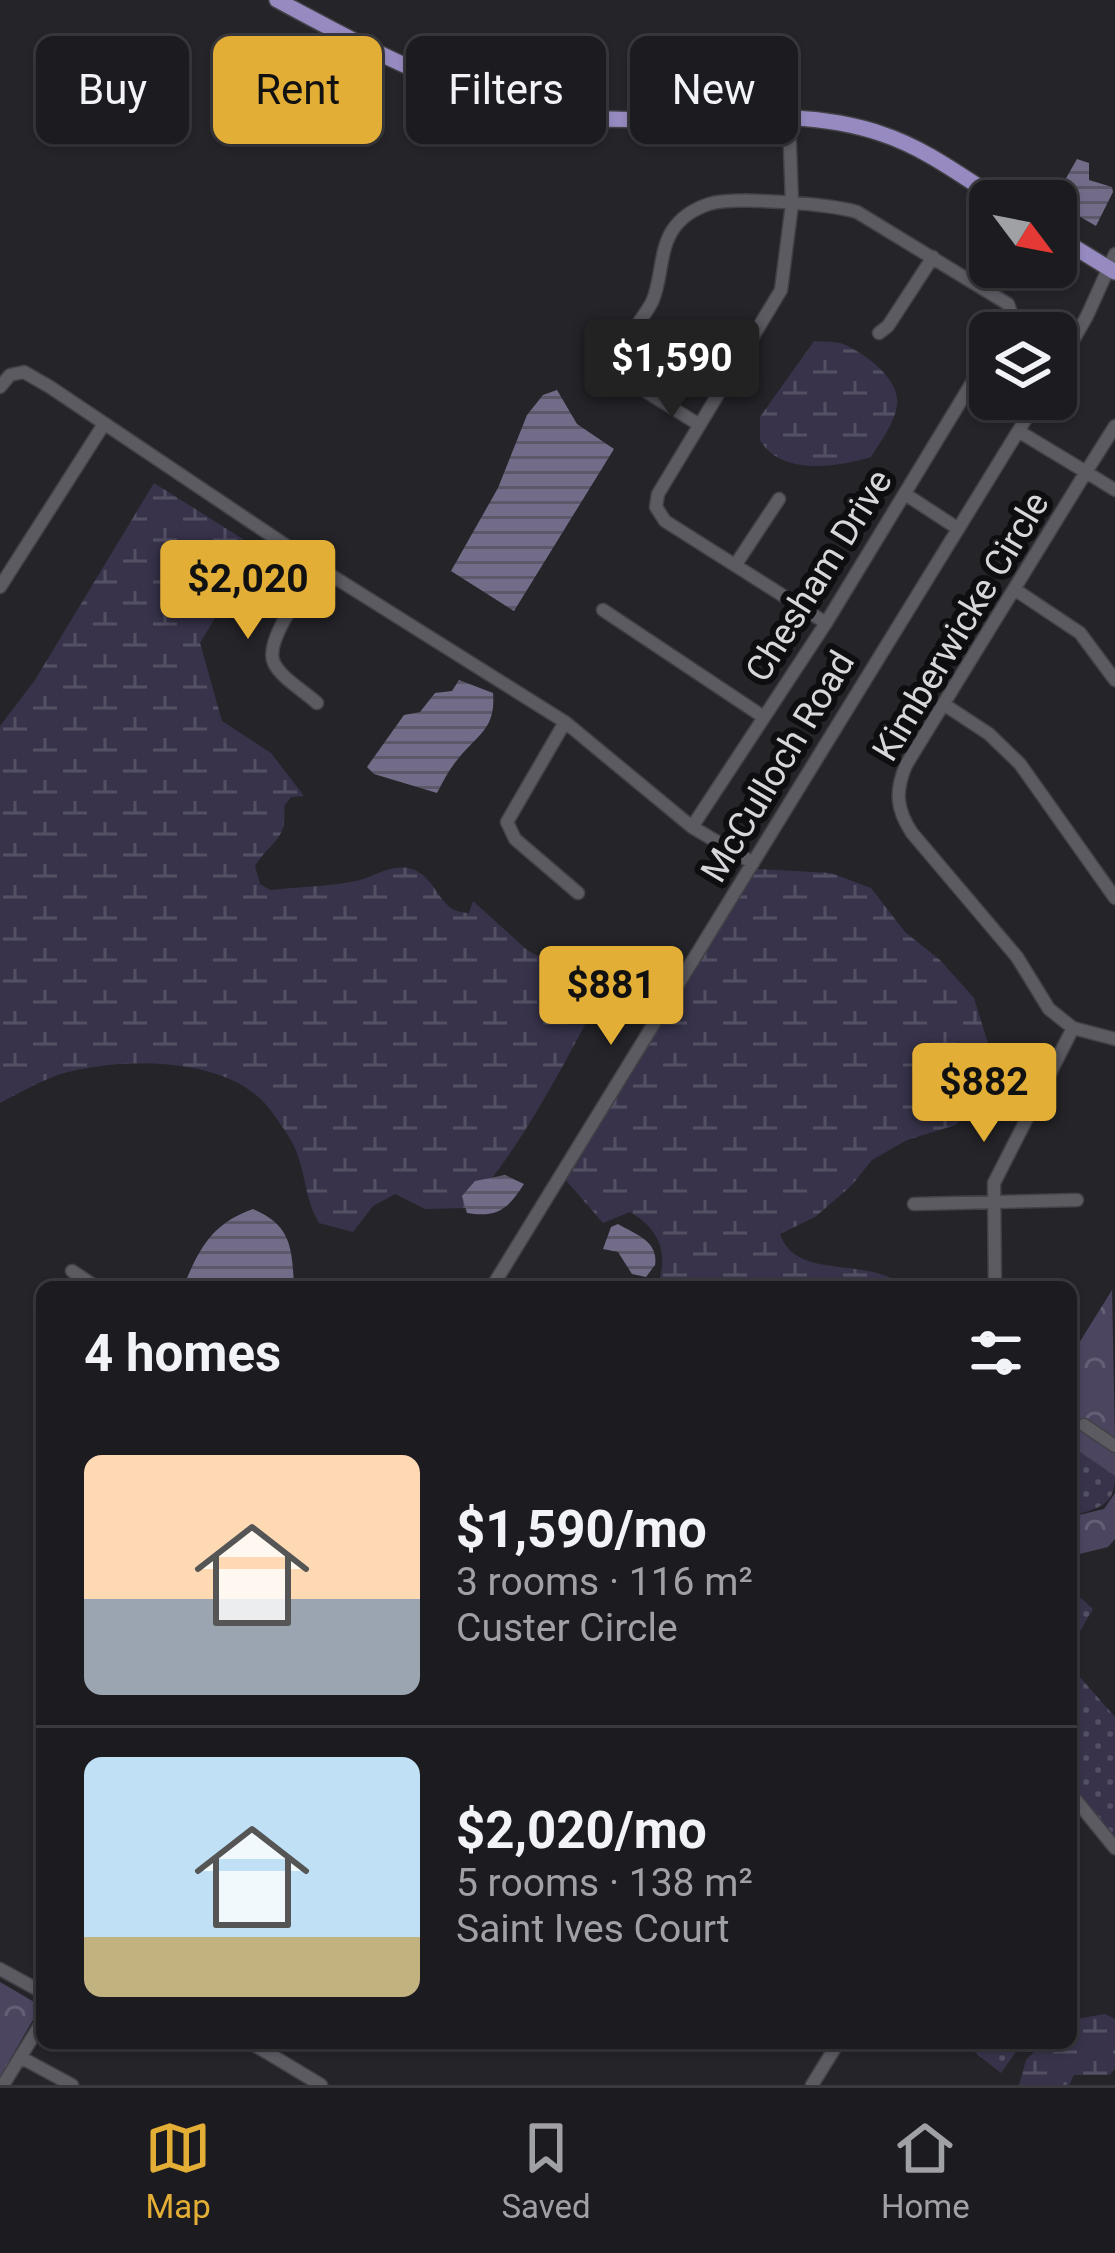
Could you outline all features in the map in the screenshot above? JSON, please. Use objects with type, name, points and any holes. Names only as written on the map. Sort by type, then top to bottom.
[{"type":"main road","points":[[277,0],[411,70],[512,105],[630,119]]},
{"type":"main road","points":[[798,121],[840,123],[888,136],[969,181]]},
{"type":"main road","points":[[1077,246],[1113,264]]},
{"type":"street","points":[[790,144],[792,204],[781,290],[698,424],[658,494],[656,507],[665,521],[826,623]]},
{"type":"street","points":[[698,424],[621,376],[617,367],[620,353],[653,300],[675,225],[713,202],[831,205],[857,212],[1008,304],[1011,312]]},
{"type":"street","points":[[879,333],[933,257]]},
{"type":"street","points":[[1077,331],[1113,264]]},
{"type":"street","points":[[0,387],[10,375],[24,372],[318,567],[566,722],[692,826],[753,863]]},
{"type":"street","name":"Chesham Drive","points":[[692,826],[826,623],[969,388]]},
{"type":"street","name":"McCulloch Road","points":[[496,1281],[1025,420]]},
{"type":"street","points":[[0,586],[104,424]]},
{"type":"street","points":[[1018,431],[1086,472],[1115,426]]},
{"type":"street","name":"Kimberwicke Circle","points":[[1073,1028],[1038,997],[1017,957],[902,818],[897,795],[900,779],[1086,472],[1115,490]]},
{"type":"street","points":[[905,494],[957,528]]},
{"type":"street","points":[[736,564],[779,500]]},
{"type":"street","points":[[317,703],[275,667],[271,655],[273,639],[318,567]]},
{"type":"street","points":[[1014,589],[1080,633],[1115,680]]},
{"type":"street","points":[[603,610],[762,716]]},
{"type":"street","points":[[945,705],[989,734],[1020,764],[1115,898]]},
{"type":"street","points":[[566,722],[507,822],[514,839],[578,893]]},
{"type":"street","points":[[995,1281],[993,1203],[999,1167],[1073,1028],[1115,1039]]},
{"type":"street","points":[[914,1204],[1077,1200]]},
{"type":"street","points":[[72,1271],[87,1281]]},
{"type":"street","points":[[1084,1425],[1115,1446]]},
{"type":"street","points":[[1077,1801],[1115,1848]]},
{"type":"street","points":[[0,1969],[36,1989]]},
{"type":"street","points":[[3,2085],[36,2032]]},
{"type":"street","points":[[261,2049],[321,2085]]},
{"type":"street","points":[[812,2085],[834,2049]]},
{"type":"street","points":[[20,2057],[72,2085]]},
{"type":"green space","points":[[814,341],[852,348],[880,368],[893,386],[896,412],[871,457],[827,466],[796,464],[769,451],[760,440],[760,417]]},
{"type":"green space","points":[[154,483],[257,548],[200,643],[222,721],[271,753],[304,796],[291,797],[284,806],[281,834],[255,866],[260,884],[270,890],[320,886],[357,881],[394,868],[412,869],[450,907],[469,913],[473,901],[527,950],[553,964],[617,966],[530,1123],[467,1208],[425,1209],[395,1194],[373,1206],[353,1232],[319,1223],[295,1147],[269,1108],[235,1082],[186,1067],[132,1064],[81,1069],[0,1103],[0,726],[35,680]]},
{"type":"green space","points":[[756,869],[831,873],[871,888],[905,932],[940,960],[974,998],[990,1050],[979,1097],[956,1125],[907,1140],[872,1160],[815,1217],[780,1234],[801,1258],[895,1281],[658,1281],[662,1254],[649,1227],[630,1212],[603,1223],[564,1178]]},
{"type":"green space","points":[[1112,1290],[1115,1441],[1082,1420],[1078,1426],[1115,1451],[1115,1476],[1077,1450],[1077,1346]]},
{"type":"green space","points":[[1077,1450],[1115,1476],[1112,1494],[1096,1508],[1077,1515]]},
{"type":"green space","points":[[1115,1493],[1115,1539],[1108,1547],[1077,1555],[1077,1516],[1104,1509]]},
{"type":"green space","points":[[1077,1594],[1093,1609],[1077,1637]]},
{"type":"green space","points":[[1077,1674],[1115,1717],[1115,1841],[1077,1794]]},
{"type":"green space","points":[[0,1982],[36,2003],[36,2015],[0,2077]]},
{"type":"green space","points":[[1105,2014],[1115,2019],[1115,2069],[1109,2075],[1074,2075],[1069,2085],[1019,2085],[1026,2060],[1037,2049],[1077,2049],[1077,2019]]},
{"type":"green space","points":[[971,2049],[1018,2049],[1001,2073]]},
{"type":"shaded area","points":[[1077,159],[1089,163],[1089,180],[1112,187],[1096,226],[1077,215],[1077,180],[1065,180]]},
{"type":"shaded area","points":[[557,390],[577,424],[614,449],[514,611],[451,571],[498,488],[527,415],[543,395]]},
{"type":"shaded area","points":[[459,680],[493,693],[492,715],[437,793],[374,774],[367,767],[404,715],[420,712],[435,693],[452,691]]},
{"type":"shaded area","points":[[505,1175],[524,1184],[507,1205],[494,1213],[467,1213],[462,1196],[475,1181]]},
{"type":"shaded area","points":[[253,1209],[283,1231],[294,1281],[186,1281],[209,1239]]},
{"type":"shaded area","points":[[618,1224],[653,1250],[655,1265],[646,1277],[632,1274],[618,1252],[603,1249],[611,1227]]}]
